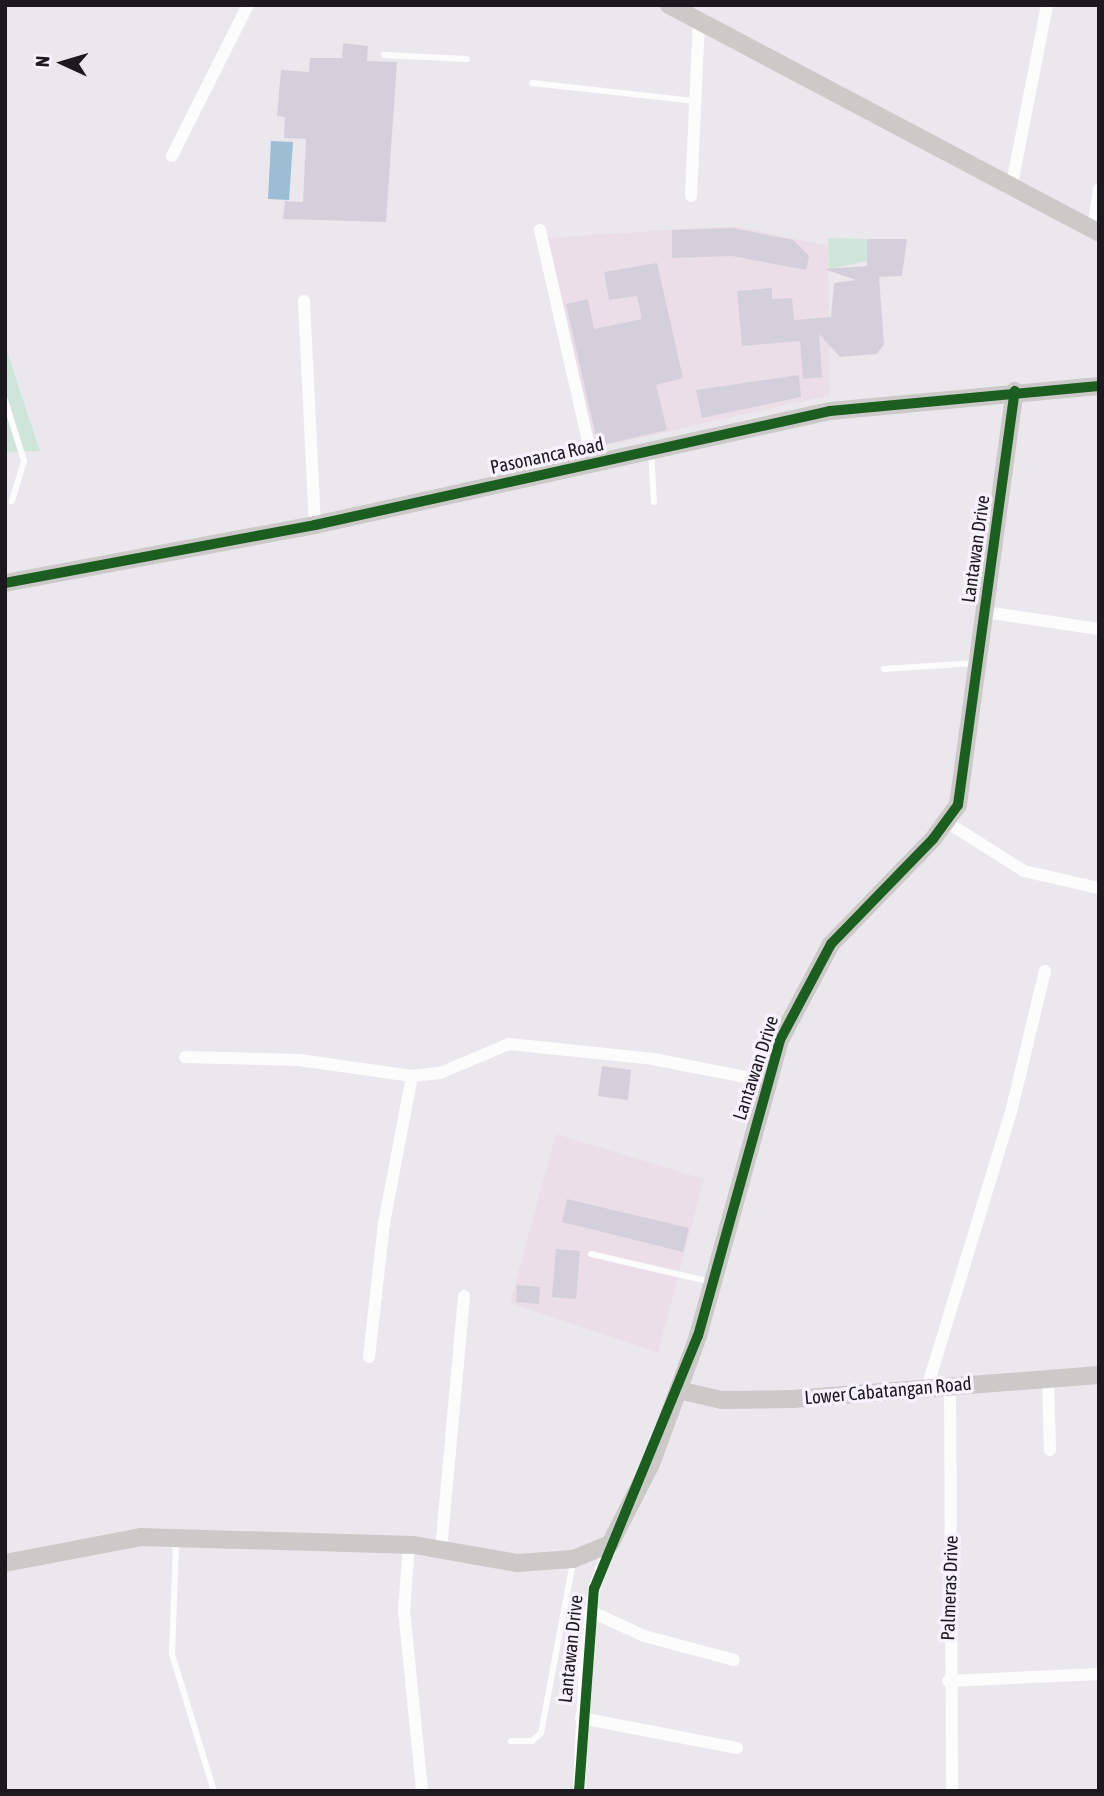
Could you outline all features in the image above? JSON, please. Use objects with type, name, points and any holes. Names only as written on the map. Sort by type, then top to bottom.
[{"type":"street","points":[[172,156],[248,5]]},
{"type":"street","points":[[668,5],[699,19],[1011,189],[1096,231],[1099,189]]},
{"type":"street","points":[[1011,189],[1047,5]]},
{"type":"street","points":[[691,196],[699,19]]},
{"type":"street","points":[[540,230],[593,464]]},
{"type":"street","points":[[304,301],[315,525]]},
{"type":"street","name":"Pasonanca Road","points":[[5,583],[315,525],[849,407],[1099,386]]},
{"type":"street","name":"Lantawan Drive","points":[[579,1791],[581,1718],[590,1611],[610,1544],[651,1464],[714,1283],[766,1081],[810,976],[831,944],[948,823],[958,805],[1015,391]]},
{"type":"street","points":[[985,612],[1099,629]]},
{"type":"street","points":[[948,823],[1024,871],[1099,888]]},
{"type":"street","points":[[927,1388],[1001,1144],[1045,971]]},
{"type":"street","points":[[185,1056],[299,1060],[412,1076],[440,1073],[509,1044],[653,1059],[766,1081]]},
{"type":"street","points":[[369,1357],[384,1223],[412,1076]]},
{"type":"street","points":[[441,1550],[464,1296]]},
{"type":"street","name":"Lower Cabatangan Road","points":[[678,1390],[749,1401],[1099,1375]]},
{"type":"street","points":[[1048,1379],[1050,1450]]},
{"type":"street","name":"Palmeras Drive","points":[[950,1385],[948,1681],[952,1791]]},
{"type":"street","points":[[5,1563],[120,1540],[176,1538],[409,1545],[517,1563],[573,1559],[610,1544]]},
{"type":"street","points":[[409,1545],[404,1610],[422,1791]]},
{"type":"street","points":[[590,1611],[644,1636],[734,1660]]},
{"type":"street","points":[[948,1681],[1099,1674]]},
{"type":"street","points":[[581,1718],[737,1748]]},
{"type":"lane","points":[[384,55],[467,59]]},
{"type":"lane","points":[[532,83],[694,101]]},
{"type":"lane","points":[[5,400],[24,461],[12,501]]},
{"type":"lane","points":[[651,451],[654,502]]},
{"type":"lane","points":[[884,669],[977,663]]},
{"type":"lane","points":[[591,1254],[714,1283]]},
{"type":"lane","points":[[176,1538],[172,1654],[214,1791]]},
{"type":"lane","points":[[511,1741],[532,1741],[541,1733],[573,1559]]},
{"type":"shaded area","points":[[734,226],[828,246],[830,395],[590,449],[546,238]]},
{"type":"shaded area","points":[[556,1134],[704,1179],[658,1353],[510,1303]]},
{"type":"green space","points":[[828,238],[867,239],[867,261],[829,269]]},
{"type":"green space","points":[[5,345],[40,451],[5,452]]},
{"type":"water","points":[[271,141],[293,142],[289,200],[268,199]]},
{"type":"building","points":[[343,43],[368,46],[367,61],[397,62],[386,222],[283,219],[285,201],[303,202],[306,139],[284,138],[285,117],[277,116],[281,70],[309,72],[310,58],[342,58]]},
{"type":"building","points":[[733,228],[793,240],[809,256],[806,270],[732,256],[672,258],[672,230]]},
{"type":"building","points":[[867,239],[907,239],[902,276],[879,277],[884,344],[877,354],[840,357],[819,334],[822,377],[803,379],[800,341],[742,346],[737,291],[772,288],[772,299],[792,298],[794,320],[831,317],[834,283],[856,280],[824,269],[867,266]]},
{"type":"building","points":[[657,263],[683,378],[656,385],[667,430],[598,446],[566,304],[588,299],[594,329],[642,319],[637,296],[609,300],[604,272]]},
{"type":"building","points":[[799,375],[801,397],[702,418],[696,390]]},
{"type":"building","points":[[602,1066],[631,1070],[628,1100],[598,1096]]},
{"type":"building","points":[[567,1199],[689,1228],[683,1252],[562,1222]]},
{"type":"building","points":[[556,1249],[580,1251],[576,1299],[552,1297]]},
{"type":"building","points":[[517,1285],[540,1287],[539,1304],[516,1302]]},
{"type":"cycle path","points":[[5,583],[315,525],[830,411],[1099,386]]},
{"type":"cycle path","points":[[579,1791],[594,1589],[698,1336],[780,1040],[831,944],[933,839],[958,805],[1015,391]]}]
